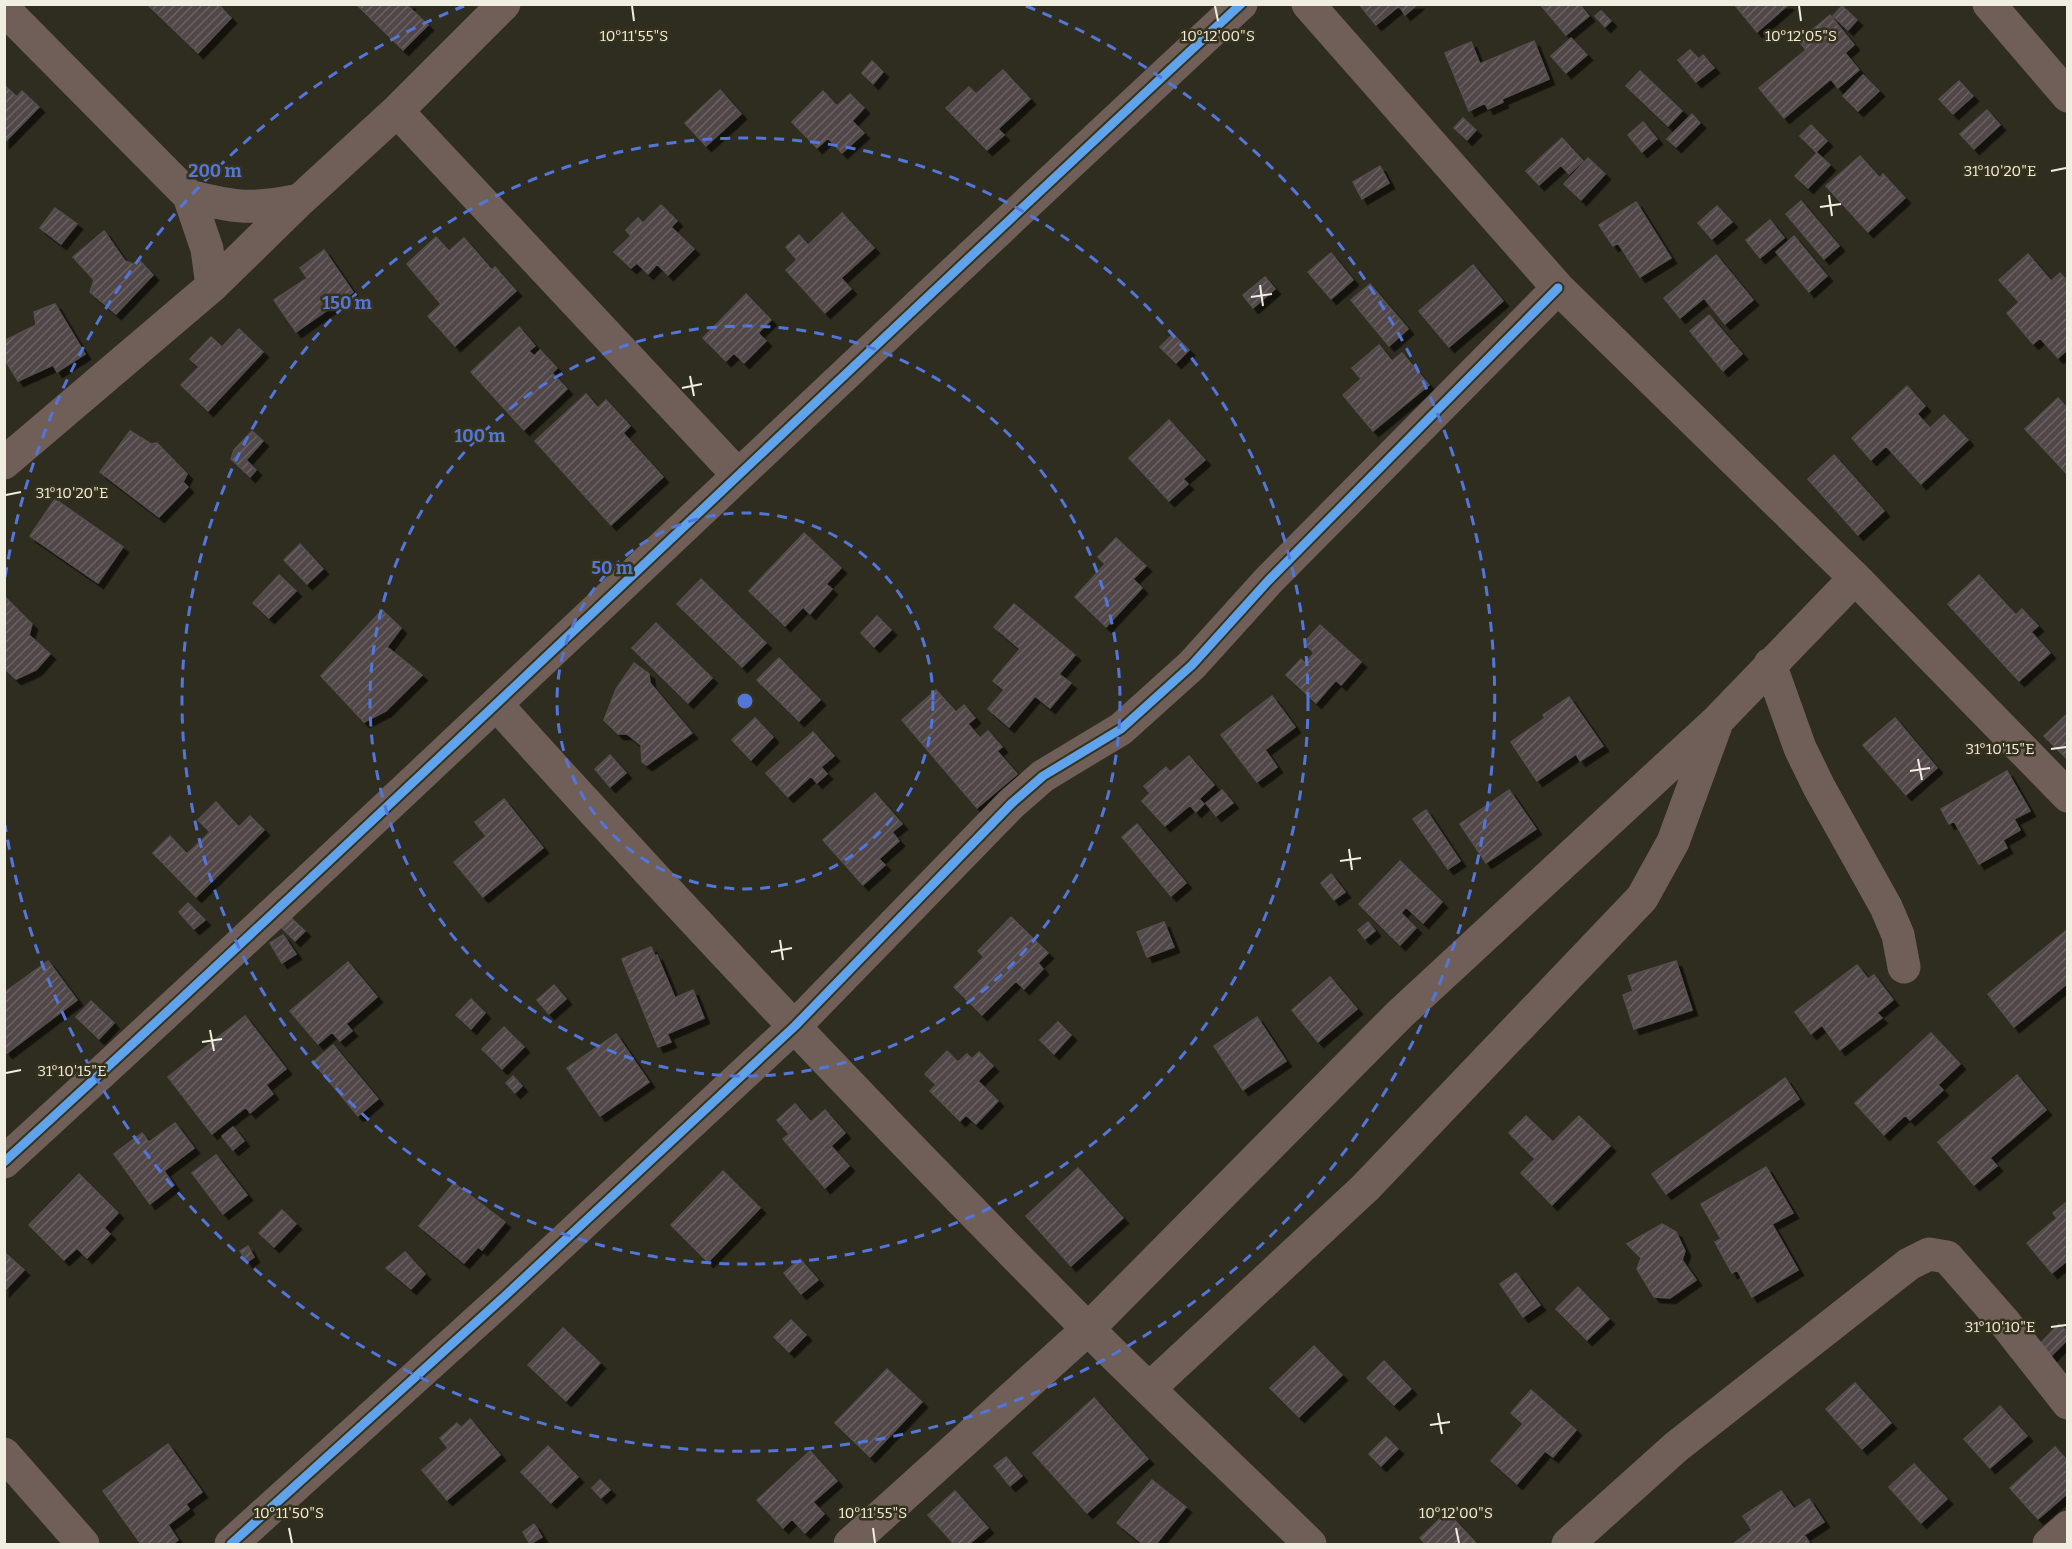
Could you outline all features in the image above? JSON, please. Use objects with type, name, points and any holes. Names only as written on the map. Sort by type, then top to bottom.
[{"type":"street","points":[[4,463],[212,286],[300,200],[398,111],[504,4]]},
{"type":"street","points":[[4,1162],[284,906],[737,474],[1241,4]]},
{"type":"street","points":[[1308,4],[1558,288],[1855,578],[2067,796]]},
{"type":"street","points":[[1989,4],[2067,96]]},
{"type":"street","points":[[4,9],[189,196],[207,249],[212,286]]},
{"type":"street","points":[[398,111],[737,474]]},
{"type":"street","points":[[189,196],[236,208],[266,207],[300,200]]},
{"type":"street","points":[[231,1545],[506,1295],[795,1026],[971,848],[1011,804],[1043,776],[1121,729],[1192,664],[1268,581],[1558,288]]},
{"type":"street","points":[[850,1545],[1088,1329],[1400,1014],[1718,720],[1855,578]]},
{"type":"street","points":[[1770,664],[1781,699],[1814,777],[1894,926],[1904,967]]},
{"type":"street","points":[[497,705],[621,843],[1088,1329],[1310,1545]]},
{"type":"street","points":[[1150,1388],[1365,1188],[1642,898],[1673,842],[1718,720]]},
{"type":"street","points":[[1568,1545],[1676,1447],[1900,1272],[1929,1254],[1947,1257],[2005,1323],[2067,1402]]},
{"type":"street","points":[[4,1454],[83,1545]]},
{"type":"street","points":[[2049,1545],[2067,1527]]},
{"type":"building","points":[[147,4],[218,4],[231,18],[198,53]]},
{"type":"building","points":[[356,4],[410,4],[408,6],[428,25],[403,50]]},
{"type":"building","points":[[1359,4],[1418,4],[1405,15],[1399,6],[1376,25]]},
{"type":"building","points":[[1540,4],[1579,4],[1589,16],[1566,35]]},
{"type":"building","points":[[1734,4],[1787,4],[1788,5],[1757,32]]},
{"type":"building","points":[[1842,6],[1857,20],[1848,30],[1833,16]]},
{"type":"building","points":[[1601,11],[1611,21],[1605,27],[1595,16]]},
{"type":"building","points":[[1830,15],[1854,45],[1845,53],[1859,70],[1838,88],[1831,79],[1784,118],[1759,88],[1806,50],[1799,41]]},
{"type":"building","points":[[1571,38],[1587,55],[1566,73],[1551,56]]},
{"type":"building","points":[[1534,41],[1549,79],[1502,99],[1503,102],[1488,109],[1485,103],[1469,111],[1445,53],[1471,42],[1480,64]]},
{"type":"building","points":[[1690,50],[1699,59],[1703,55],[1714,68],[1696,82],[1678,60]]},
{"type":"building","points":[[872,61],[883,72],[873,84],[862,73]]},
{"type":"building","points":[[1003,70],[1030,99],[998,129],[1004,135],[987,150],[946,108],[969,87],[976,94]]},
{"type":"building","points":[[1640,71],[1682,111],[1668,126],[1626,86]]},
{"type":"building","points":[[1863,75],[1879,91],[1858,111],[1843,96]]},
{"type":"building","points":[[1959,81],[1973,96],[1953,114],[1939,99]]},
{"type":"building","points":[[4,85],[17,97],[22,91],[39,107],[4,143]]},
{"type":"building","points":[[720,90],[741,114],[706,146],[685,123]]},
{"type":"building","points":[[823,91],[837,106],[850,94],[864,108],[852,121],[864,133],[842,153],[828,138],[817,148],[792,122]]},
{"type":"building","points":[[1987,110],[2000,125],[1974,149],[1960,134]]},
{"type":"building","points":[[1692,114],[1700,123],[1676,147],[1667,139]]},
{"type":"building","points":[[1463,118],[1476,130],[1467,140],[1454,128]]},
{"type":"building","points":[[1643,122],[1657,139],[1642,152],[1628,135]]},
{"type":"building","points":[[1811,125],[1827,141],[1816,152],[1800,136]]},
{"type":"building","points":[[1562,138],[1583,161],[1569,174],[1561,165],[1539,185],[1526,171]]},
{"type":"building","points":[[1817,153],[1830,165],[1808,188],[1795,176]]},
{"type":"building","points":[[1860,156],[1880,178],[1883,174],[1905,198],[1868,232],[1826,186]]},
{"type":"building","points":[[1588,158],[1605,174],[1581,200],[1564,184]]},
{"type":"building","points":[[1380,166],[1389,183],[1362,199],[1353,182]]},
{"type":"building","points":[[1801,201],[1839,246],[1824,259],[1786,214]]},
{"type":"building","points":[[1636,202],[1671,258],[1640,277],[1618,243],[1613,246],[1599,225]]},
{"type":"building","points":[[661,205],[677,221],[671,227],[694,249],[668,275],[657,264],[648,274],[637,263],[631,268],[614,252],[631,236],[626,230],[638,218],[643,223]]},
{"type":"building","points":[[1717,206],[1732,222],[1712,239],[1698,223]]},
{"type":"building","points":[[55,208],[77,224],[61,244],[40,228]]},
{"type":"building","points":[[842,213],[874,248],[841,278],[851,289],[825,313],[786,270],[797,260],[786,247],[799,235],[808,245]]},
{"type":"building","points":[[1770,220],[1784,238],[1760,258],[1746,240]]},
{"type":"building","points":[[104,231],[125,261],[133,264],[140,261],[153,275],[116,314],[90,292],[94,280],[73,257]]},
{"type":"building","points":[[1794,236],[1827,276],[1809,292],[1776,252]]},
{"type":"building","points":[[436,237],[449,251],[464,238],[492,270],[495,267],[516,291],[455,346],[428,316],[441,304],[407,264]]},
{"type":"building","points":[[324,250],[353,292],[296,332],[274,300],[307,278],[300,268]]},
{"type":"building","points":[[1331,253],[1353,280],[1331,299],[1308,272]]},
{"type":"building","points":[[2028,254],[2051,281],[2060,273],[2068,282],[2068,349],[2058,358],[2040,338],[2033,344],[2007,313],[2019,302],[1999,280]]},
{"type":"building","points":[[1716,255],[1753,300],[1725,324],[1704,298],[1680,318],[1664,298]]},
{"type":"building","points":[[1473,265],[1503,301],[1449,347],[1419,311]]},
{"type":"building","points":[[1265,277],[1275,289],[1253,308],[1243,295]]},
{"type":"building","points":[[1370,284],[1408,329],[1389,346],[1351,300]]},
{"type":"building","points":[[746,294],[771,320],[758,333],[766,341],[744,363],[734,353],[726,361],[703,338]]},
{"type":"building","points":[[55,304],[85,354],[57,372],[53,365],[18,381],[4,358],[4,341],[36,325],[34,312]]},
{"type":"building","points":[[1709,315],[1742,354],[1723,371],[1690,331]]},
{"type":"building","points":[[519,327],[535,346],[529,351],[534,356],[540,350],[557,368],[552,373],[567,389],[524,430],[471,372]]},
{"type":"building","points":[[239,329],[263,352],[208,411],[181,385],[199,367],[190,359],[211,337],[222,347]]},
{"type":"building","points":[[1173,334],[1189,350],[1176,363],[1160,347]]},
{"type":"building","points":[[1379,345],[1392,361],[1402,353],[1429,385],[1373,431],[1343,395],[1361,379],[1352,368]]},
{"type":"building","points":[[1907,386],[1925,406],[1917,414],[1930,428],[1944,415],[1968,440],[1921,484],[1886,446],[1871,460],[1852,438]]},
{"type":"building","points":[[586,394],[598,408],[606,400],[630,426],[623,433],[663,477],[611,525],[535,441]]},
{"type":"building","points":[[2058,398],[2068,409],[2068,475],[2025,429]]},
{"type":"building","points":[[1169,420],[1205,460],[1183,479],[1188,484],[1169,501],[1129,458]]},
{"type":"building","points":[[130,431],[151,444],[157,443],[187,474],[183,482],[188,487],[159,517],[100,472]]},
{"type":"building","points":[[252,431],[263,441],[246,460],[256,470],[250,477],[231,459],[234,450]]},
{"type":"building","points":[[1834,455],[1884,511],[1858,535],[1808,479]]},
{"type":"building","points":[[55,499],[123,547],[98,583],[30,536]]},
{"type":"building","points":[[804,533],[841,568],[826,584],[832,589],[810,614],[803,607],[785,626],[749,591]]},
{"type":"building","points":[[1116,538],[1146,566],[1133,579],[1142,588],[1106,627],[1075,597],[1105,564],[1098,557]]},
{"type":"building","points":[[300,544],[323,569],[307,584],[284,560]]},
{"type":"building","points":[[279,575],[296,591],[269,618],[253,603]]},
{"type":"building","points":[[1979,575],[2016,615],[2022,609],[2038,626],[2031,632],[2050,653],[2019,681],[1948,604]]},
{"type":"building","points":[[701,579],[766,643],[742,667],[677,604]]},
{"type":"building","points":[[6,598],[32,624],[29,635],[50,654],[36,670],[16,679],[4,668]]},
{"type":"building","points":[[1014,604],[1075,655],[1059,674],[1071,683],[1050,708],[1035,696],[1009,727],[988,709],[1004,690],[993,681],[1020,649],[994,627]]},
{"type":"building","points":[[382,610],[401,628],[387,647],[422,675],[386,711],[364,722],[321,676]]},
{"type":"building","points":[[877,616],[891,630],[874,647],[861,633]]},
{"type":"building","points":[[656,623],[712,678],[688,703],[632,648]]},
{"type":"building","points":[[1320,625],[1361,662],[1341,685],[1336,680],[1316,703],[1286,675],[1301,659],[1305,663],[1314,653],[1304,643]]},
{"type":"building","points":[[779,658],[820,700],[799,721],[757,680]]},
{"type":"building","points":[[634,663],[649,674],[650,683],[692,733],[647,765],[642,762],[641,745],[627,734],[618,734],[604,720],[616,689]]},
{"type":"building","points":[[936,690],[956,712],[964,705],[975,718],[968,724],[980,738],[988,731],[1002,747],[997,751],[1017,774],[977,808],[902,720]]},
{"type":"building","points":[[1272,696],[1295,727],[1265,750],[1277,767],[1257,782],[1221,735]]},
{"type":"building","points":[[1569,697],[1603,746],[1580,761],[1576,754],[1537,781],[1511,742],[1545,718],[1543,715]]},
{"type":"building","points":[[2068,713],[2068,760],[2044,736]]},
{"type":"building","points":[[755,718],[773,737],[751,760],[732,740]]},
{"type":"building","points":[[1895,718],[1937,768],[1906,795],[1863,745]]},
{"type":"building","points":[[813,732],[834,756],[821,767],[827,774],[817,783],[811,776],[788,797],[766,773]]},
{"type":"building","points":[[610,755],[626,773],[610,787],[595,769]]},
{"type":"building","points":[[1189,756],[1214,785],[1199,799],[1204,804],[1196,812],[1190,805],[1165,826],[1142,801],[1150,793],[1144,786],[1166,767],[1170,772]]},
{"type":"building","points":[[2007,771],[2030,811],[2014,819],[2020,830],[2003,840],[2007,848],[1979,864],[1954,821],[1949,824],[1941,809]]},
{"type":"building","points":[[1222,790],[1233,803],[1216,816],[1206,803]]},
{"type":"building","points":[[1509,790],[1536,829],[1486,863],[1460,824]]},
{"type":"building","points":[[875,793],[902,824],[892,832],[899,841],[879,859],[885,865],[863,885],[823,840]]},
{"type":"building","points":[[504,799],[543,848],[483,897],[454,862],[486,836],[475,822]]},
{"type":"building","points":[[216,802],[239,827],[250,816],[264,830],[196,897],[153,853],[170,836],[187,854],[210,832],[198,820]]},
{"type":"building","points":[[1426,810],[1460,861],[1448,869],[1413,819]]},
{"type":"building","points":[[1137,824],[1186,883],[1171,896],[1122,837]]},
{"type":"building","points":[[1400,861],[1442,902],[1423,923],[1406,907],[1401,913],[1416,928],[1400,945],[1359,904]]},
{"type":"building","points":[[1331,874],[1345,892],[1334,900],[1321,883]]},
{"type":"building","points":[[188,903],[205,920],[194,929],[179,912]]},
{"type":"building","points":[[1011,917],[1048,953],[1038,963],[1043,969],[1024,989],[1016,981],[982,1015],[954,987],[984,957],[978,951]]},
{"type":"building","points":[[291,918],[305,931],[295,941],[282,928]]},
{"type":"building","points":[[1164,922],[1174,947],[1147,957],[1137,932]]},
{"type":"building","points":[[1368,922],[1375,931],[1365,939],[1358,930]]},
{"type":"building","points":[[2068,929],[2068,983],[2014,1027],[1988,994]]},
{"type":"building","points":[[283,935],[296,954],[282,963],[270,943]]},
{"type":"building","points":[[651,947],[655,956],[657,955],[675,998],[693,990],[704,1018],[667,1034],[671,1042],[658,1047],[622,959]]},
{"type":"building","points":[[48,961],[77,1000],[7,1053],[4,1050],[4,993]]},
{"type":"building","points":[[1676,961],[1692,1010],[1634,1029],[1623,995],[1633,991],[1628,976]]},
{"type":"building","points":[[348,962],[377,997],[346,1024],[352,1031],[340,1041],[332,1032],[318,1044],[290,1011]]},
{"type":"building","points":[[1857,965],[1868,979],[1874,975],[1893,1000],[1877,1013],[1882,1018],[1840,1050],[1822,1025],[1811,1034],[1795,1012]]},
{"type":"building","points":[[1330,977],[1357,1009],[1318,1042],[1292,1010]]},
{"type":"building","points":[[554,985],[566,999],[549,1014],[537,1000]]},
{"type":"building","points":[[471,999],[485,1013],[471,1029],[456,1015]]},
{"type":"building","points":[[91,1001],[114,1023],[99,1039],[76,1017]]},
{"type":"building","points":[[245,1016],[286,1069],[266,1085],[273,1094],[250,1113],[246,1107],[212,1134],[168,1077]]},
{"type":"building","points":[[1257,1017],[1286,1061],[1243,1090],[1214,1046]]},
{"type":"building","points":[[1058,1022],[1071,1035],[1054,1054],[1040,1040]]},
{"type":"building","points":[[504,1027],[524,1047],[502,1069],[482,1049]]},
{"type":"building","points":[[1931,1033],[1960,1064],[1938,1085],[1943,1090],[1910,1120],[1905,1115],[1884,1135],[1855,1103]]},
{"type":"building","points":[[616,1034],[649,1082],[600,1116],[567,1068]]},
{"type":"building","points":[[333,1045],[378,1099],[358,1116],[313,1062]]},
{"type":"building","points":[[947,1051],[958,1062],[967,1054],[972,1059],[979,1052],[993,1066],[978,1081],[998,1101],[976,1124],[966,1115],[960,1121],[930,1091],[936,1085],[925,1074]]},
{"type":"building","points":[[2017,1075],[2046,1110],[1990,1158],[1997,1166],[1974,1185],[1938,1142]]},
{"type":"building","points":[[513,1076],[522,1086],[515,1093],[506,1083]]},
{"type":"building","points":[[1785,1078],[1799,1099],[1666,1194],[1652,1174]]},
{"type":"building","points":[[795,1104],[811,1122],[825,1110],[845,1133],[831,1146],[849,1166],[825,1188],[783,1139],[789,1134],[777,1120]]},
{"type":"building","points":[[1526,1116],[1553,1142],[1579,1116],[1610,1146],[1552,1205],[1521,1173],[1535,1159],[1509,1133]]},
{"type":"building","points":[[175,1123],[194,1148],[164,1171],[174,1185],[150,1204],[114,1154],[142,1133],[149,1142]]},
{"type":"building","points":[[233,1127],[244,1141],[233,1150],[222,1136]]},
{"type":"building","points":[[216,1155],[247,1195],[223,1214],[192,1173]]},
{"type":"building","points":[[1766,1167],[1793,1213],[1772,1224],[1798,1270],[1752,1297],[1737,1270],[1732,1273],[1715,1242],[1721,1239],[1701,1204]]},
{"type":"building","points":[[1078,1168],[1123,1218],[1071,1266],[1026,1216]]},
{"type":"building","points":[[723,1171],[760,1208],[708,1262],[671,1225]]},
{"type":"building","points":[[79,1174],[118,1213],[104,1228],[110,1234],[87,1258],[77,1248],[64,1260],[29,1225]]},
{"type":"building","points":[[454,1183],[505,1222],[482,1250],[478,1247],[464,1263],[419,1226]]},
{"type":"building","points":[[2068,1201],[2068,1260],[2052,1273],[2027,1243],[2057,1218],[2053,1213]]},
{"type":"building","points":[[282,1210],[296,1224],[274,1247],[259,1233]]},
{"type":"building","points":[[1662,1224],[1676,1232],[1685,1251],[1682,1260],[1696,1280],[1670,1298],[1654,1297],[1637,1269],[1641,1258],[1627,1244]]},
{"type":"building","points":[[248,1246],[254,1257],[247,1262],[240,1251]]},
{"type":"building","points":[[4,1252],[24,1270],[4,1291]]},
{"type":"building","points":[[405,1252],[425,1274],[411,1289],[386,1268]]},
{"type":"building","points":[[800,1259],[818,1280],[801,1294],[784,1273]]},
{"type":"building","points":[[1516,1273],[1540,1305],[1523,1317],[1500,1284]]},
{"type":"building","points":[[1578,1287],[1609,1319],[1587,1340],[1556,1309]]},
{"type":"building","points":[[791,1320],[806,1335],[789,1352],[774,1337]]},
{"type":"building","points":[[2059,1324],[2068,1332],[2068,1339],[2049,1358],[2037,1347]]},
{"type":"building","points":[[563,1328],[600,1363],[566,1401],[528,1365]]},
{"type":"building","points":[[1314,1346],[1342,1375],[1299,1417],[1270,1388]]},
{"type":"building","points":[[1384,1361],[1411,1389],[1394,1405],[1367,1378]]},
{"type":"building","points":[[887,1369],[922,1402],[870,1457],[835,1423]]},
{"type":"building","points":[[1855,1383],[1891,1423],[1862,1449],[1826,1409]]},
{"type":"building","points":[[1531,1390],[1576,1430],[1553,1457],[1545,1451],[1517,1484],[1491,1461],[1523,1424],[1511,1413]]},
{"type":"building","points":[[1094,1398],[1148,1459],[1087,1513],[1033,1453]]},
{"type":"building","points":[[2000,1406],[2027,1436],[1990,1468],[1964,1439]]},
{"type":"building","points":[[470,1419],[500,1455],[447,1500],[422,1470],[448,1448],[440,1438],[457,1423],[461,1428]]},
{"type":"building","points":[[1386,1437],[1398,1449],[1381,1466],[1369,1454]]},
{"type":"building","points":[[168,1444],[202,1492],[186,1504],[189,1509],[168,1525],[178,1540],[172,1544],[141,1544],[103,1491]]},
{"type":"building","points":[[548,1446],[578,1477],[551,1503],[521,1472]]},
{"type":"building","points":[[2055,1447],[2068,1461],[2068,1493],[2038,1519],[2010,1488]]},
{"type":"building","points":[[810,1451],[837,1481],[813,1502],[824,1514],[805,1533],[792,1519],[783,1528],[757,1500]]},
{"type":"building","points":[[1006,1457],[1022,1476],[1010,1486],[994,1466]]},
{"type":"building","points":[[1914,1464],[1947,1499],[1921,1523],[1889,1487]]},
{"type":"building","points":[[600,1480],[610,1490],[601,1498],[592,1488]]},
{"type":"building","points":[[1152,1480],[1186,1507],[1156,1544],[1143,1544],[1117,1523]]},
{"type":"building","points":[[955,1491],[988,1528],[969,1544],[954,1544],[928,1515]]},
{"type":"building","points":[[1781,1491],[1794,1509],[1809,1499],[1824,1522],[1804,1535],[1809,1542],[1804,1544],[1733,1544],[1752,1530],[1743,1516]]},
{"type":"building","points":[[1447,1512],[1475,1544],[1426,1544],[1420,1538]]},
{"type":"building","points":[[534,1524],[542,1537],[530,1544],[523,1532]]},
{"type":"cycle path","points":[[4,1162],[315,874],[1241,4]]},
{"type":"cycle path","points":[[231,1544],[506,1295],[795,1026],[1011,804],[1043,776],[1121,729],[1192,665],[1268,581],[1558,288]]}]
